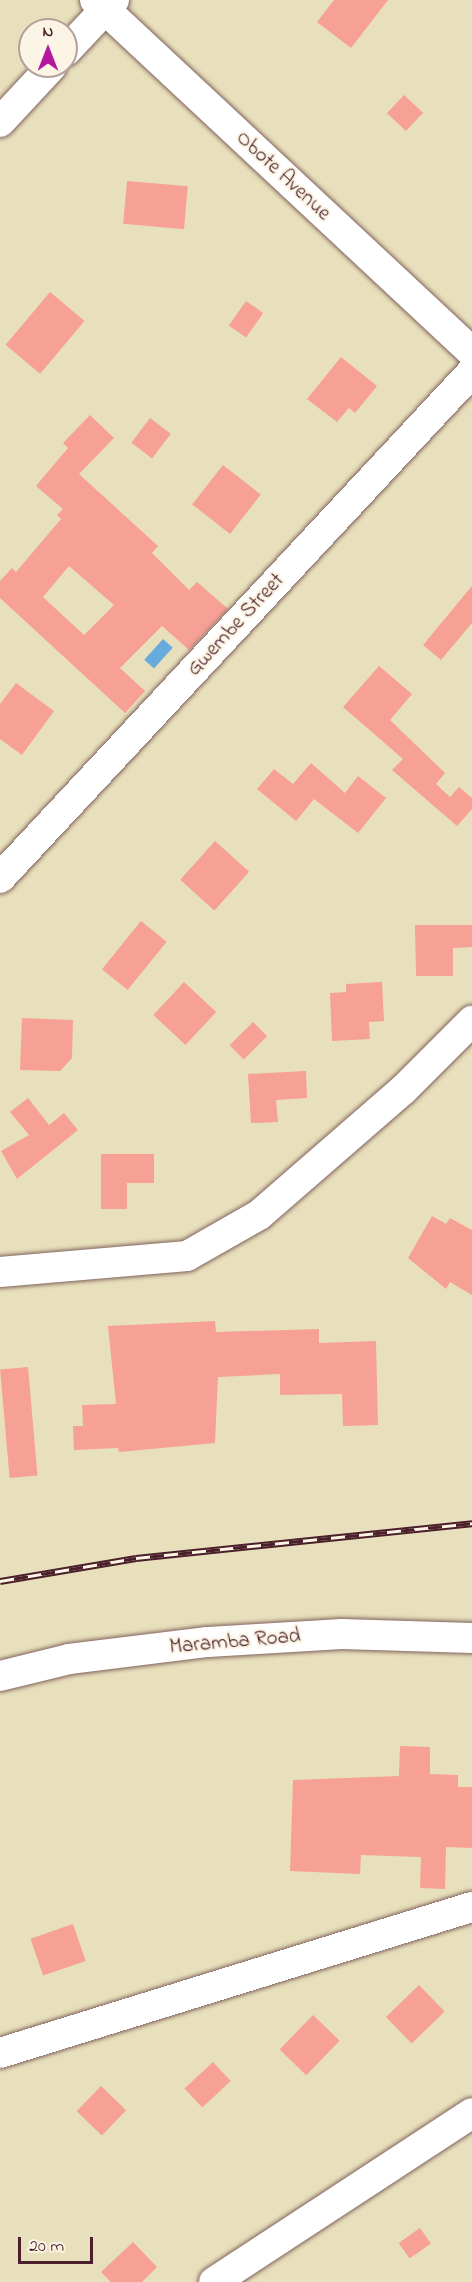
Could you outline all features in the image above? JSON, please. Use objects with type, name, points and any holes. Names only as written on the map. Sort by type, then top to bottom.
[{"type":"street","points":[[78,36],[104,3]]},
{"type":"street","name":"Obote Avenue","points":[[104,3],[472,352]]},
{"type":"street","points":[[0,122],[41,78]]},
{"type":"street","name":"Gwembe Street","points":[[0,878],[472,372]]},
{"type":"street","points":[[0,1272],[187,1256],[259,1215],[403,1090],[472,1021]]},
{"type":"street","name":"Maramba Road","points":[[0,1676],[69,1659],[208,1642],[342,1634],[472,1638]]},
{"type":"street","points":[[0,2053],[472,1908]]},
{"type":"street","points":[[214,2282],[472,2113]]},
{"type":"water","points":[[163,639],[173,648],[154,669],[144,660]]},
{"type":"building","points":[[334,0],[388,0],[351,48],[317,22]]},
{"type":"building","points":[[404,95],[423,113],[406,131],[387,113]]},
{"type":"building","points":[[127,181],[188,186],[184,229],[123,224]]},
{"type":"building","points":[[50,292],[84,321],[40,374],[6,345]]},
{"type":"building","points":[[246,301],[263,313],[246,338],[229,326]]},
{"type":"building","points":[[341,357],[377,386],[355,413],[349,408],[337,422],[307,399]]},
{"type":"building","points":[[90,415],[114,438],[79,474],[158,546],[152,553],[189,590],[197,582],[228,609],[189,650],[162,626],[120,668],[145,691],[125,713],[0,598],[0,581],[12,568],[16,572],[61,519],[57,515],[63,509],[36,486],[68,448],[63,443]],"holes":[[[69,566],[114,605],[84,635],[43,597]]]},
{"type":"building","points":[[150,418],[171,434],[152,458],[131,443]]},
{"type":"building","points":[[223,465],[261,495],[230,534],[192,504]]},
{"type":"building","points":[[472,586],[472,623],[441,660],[423,645]]},
{"type":"building","points":[[379,666],[412,694],[390,720],[445,773],[436,784],[450,797],[459,787],[472,798],[472,809],[457,826],[392,770],[403,759],[343,707]]},
{"type":"building","points":[[16,683],[54,711],[22,755],[0,739],[0,704]]},
{"type":"building","points":[[311,763],[345,793],[358,776],[386,798],[358,833],[314,799],[296,821],[257,789],[274,769],[293,784]]},
{"type":"building","points":[[215,841],[249,872],[214,910],[180,880]]},
{"type":"building","points":[[141,921],[167,942],[128,990],[102,969]]},
{"type":"building","points":[[415,925],[472,925],[472,947],[453,948],[453,976],[416,976]]},
{"type":"building","points":[[184,982],[216,1012],[185,1045],[153,1015]]},
{"type":"building","points":[[382,982],[384,1021],[369,1022],[370,1039],[332,1041],[330,993],[346,992],[346,984]]},
{"type":"building","points":[[22,1018],[73,1020],[72,1058],[60,1071],[20,1070]]},
{"type":"building","points":[[253,1022],[267,1036],[244,1059],[230,1045]]},
{"type":"building","points":[[306,1071],[307,1098],[276,1100],[278,1122],[251,1123],[248,1074]]},
{"type":"building","points":[[28,1098],[49,1125],[64,1113],[78,1130],[17,1179],[1,1151],[29,1135],[10,1112]]},
{"type":"building","points":[[101,1154],[154,1154],[154,1183],[127,1183],[127,1209],[101,1209]]},
{"type":"building","points":[[432,1216],[446,1224],[450,1218],[472,1230],[472,1295],[450,1282],[446,1289],[408,1258]]},
{"type":"building","points":[[215,1321],[216,1332],[319,1329],[319,1343],[376,1341],[378,1425],[343,1426],[342,1394],[280,1395],[280,1374],[218,1377],[215,1443],[119,1452],[118,1448],[74,1450],[73,1426],[83,1426],[82,1405],[116,1404],[108,1326]]},
{"type":"building","points":[[28,1367],[37,1476],[10,1478],[0,1369]]},
{"type":"building","points":[[400,1746],[430,1747],[430,1774],[458,1775],[458,1787],[472,1787],[472,1848],[446,1847],[445,1889],[420,1888],[421,1857],[361,1855],[360,1874],[290,1871],[293,1780],[399,1776]]},
{"type":"building","points":[[73,1924],[86,1961],[43,1976],[30,1939]]},
{"type":"building","points":[[419,1985],[445,2012],[412,2044],[386,2017]]},
{"type":"building","points":[[313,2015],[340,2041],[306,2075],[280,2050]]},
{"type":"building","points":[[213,2062],[231,2081],[202,2108],[184,2089]]},
{"type":"building","points":[[101,2086],[126,2110],[102,2135],[77,2111]]},
{"type":"building","points":[[420,2228],[431,2244],[410,2258],[399,2243]]},
{"type":"building","points":[[133,2242],[157,2267],[142,2282],[111,2282],[101,2272]]},
{"type":"railway","points":[[0,1581],[136,1558],[472,1523]]}]
